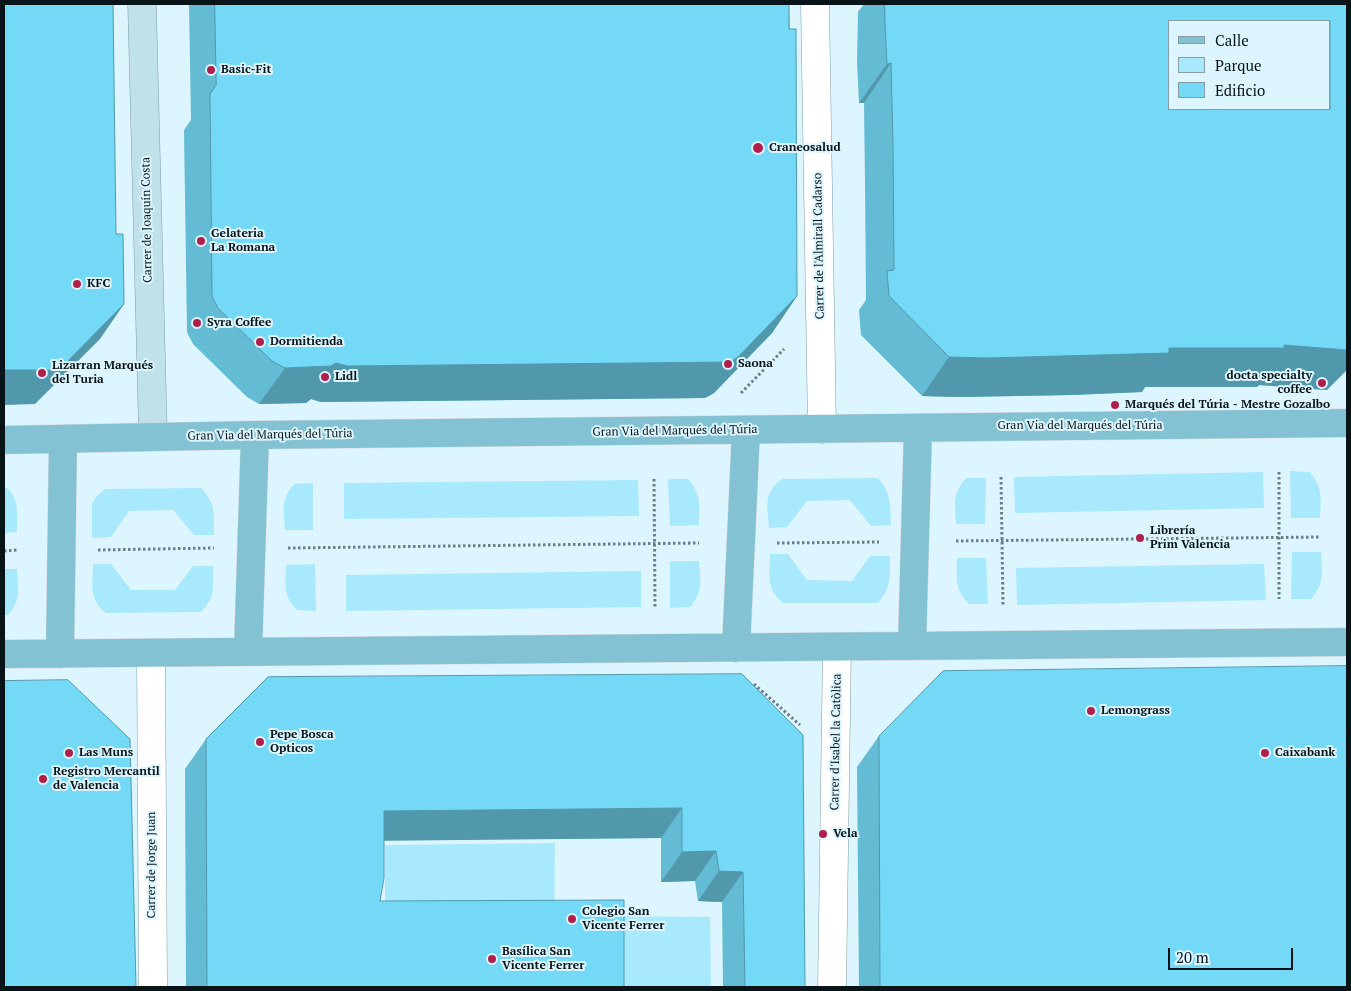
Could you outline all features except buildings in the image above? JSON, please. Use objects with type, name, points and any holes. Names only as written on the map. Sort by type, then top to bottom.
[{"type":"main road","name":"Gran Via del Marqués del Túria","points":[[4,440],[153,436],[1347,424]]},
{"type":"main road","points":[[912,646],[918,428]]},
{"type":"main road","points":[[736,648],[746,430]]},
{"type":"main road","points":[[248,652],[255,435]]},
{"type":"main road","points":[[60,654],[63,439]]},
{"type":"main road","points":[[4,654],[1347,642]]},
{"type":"street","name":"Carrer de Joaquín Costa","points":[[142,4],[153,436]]},
{"type":"street","name":"Carrer de l'Almirall Cadarso","points":[[815,4],[822,429]]},
{"type":"street","name":"Carrer d'Isabel la Catòlica","points":[[832,987],[837,647]]},
{"type":"street","name":"Carrer de Jorge Juan","points":[[151,653],[152,987]]},
{"type":"path","points":[[1279,472],[1279,599]]},
{"type":"path","points":[[1002,477],[1003,605]]},
{"type":"path","points":[[654,479],[655,608]]},
{"type":"path","points":[[956,541],[1321,537]]},
{"type":"path","points":[[769,543],[881,542]]},
{"type":"path","points":[[285,548],[699,544]]},
{"type":"path","points":[[92,550],[214,548]]},
{"type":"path","points":[[4,550],[17,550]]},
{"type":"green space","points":[[1290,471],[1310,472],[1314,478],[1320,493],[1320,518],[1291,518]]},
{"type":"green space","points":[[1263,472],[1264,508],[1015,513],[1014,477]]},
{"type":"green space","points":[[878,478],[888,495],[891,525],[871,526],[850,500],[807,501],[787,527],[769,528],[767,507],[769,495],[771,490],[782,479]]},
{"type":"green space","points":[[966,478],[986,478],[985,524],[956,524],[956,494]]},
{"type":"green space","points":[[668,479],[688,479],[696,490],[699,500],[699,525],[670,526]]},
{"type":"green space","points":[[638,480],[639,516],[344,519],[344,483]]},
{"type":"green space","points":[[313,483],[313,530],[285,530],[284,506],[287,495],[294,484]]},
{"type":"green space","points":[[4,486],[13,495],[15,500],[17,532],[4,533]]},
{"type":"green space","points":[[201,488],[212,504],[214,535],[194,535],[173,510],[129,511],[111,537],[92,538],[92,504],[105,489]]},
{"type":"green space","points":[[1292,552],[1321,552],[1321,582],[1311,599],[1291,599]]},
{"type":"green space","points":[[770,554],[788,554],[807,580],[852,581],[870,556],[890,556],[888,586],[878,603],[783,603],[771,586],[769,575]]},
{"type":"green space","points":[[957,558],[986,558],[988,604],[969,604],[964,598],[957,583]]},
{"type":"green space","points":[[670,561],[699,561],[699,591],[690,607],[670,608]]},
{"type":"green space","points":[[93,564],[111,564],[131,590],[175,590],[193,566],[213,566],[211,596],[206,607],[201,612],[106,613],[96,602],[94,596],[92,585]]},
{"type":"green space","points":[[315,564],[316,611],[297,610],[287,594],[286,565]]},
{"type":"green space","points":[[1264,564],[1266,600],[1017,605],[1016,568]]},
{"type":"green space","points":[[4,569],[17,569],[17,599],[8,615],[4,615]]},
{"type":"green space","points":[[641,571],[641,607],[346,611],[346,575]]},
{"type":"green space","points":[[555,843],[554,924],[385,926],[385,845]]},
{"type":"green space","points":[[605,916],[710,917],[711,987],[607,987]]},
{"type":"place","name":"Basic-Fit","points":[[211,70]]},
{"type":"place","name":"Craneosalud","points":[[758,148]]},
{"type":"place","name":"Gelateria La Romana","points":[[201,241]]},
{"type":"place","name":"KFC","points":[[77,284]]},
{"type":"place","name":"Syra Coffee","points":[[197,323]]},
{"type":"place","name":"Dormitienda","points":[[260,342]]},
{"type":"place","name":"Saona","points":[[728,364]]},
{"type":"place","name":"Lizarran Marqués del Turia","points":[[42,373]]},
{"type":"place","name":"Lidl","points":[[325,377]]},
{"type":"place","name":"docta specialty coffee","points":[[1322,383]]},
{"type":"place","name":"Marqués del Túria - Mestre Gozalbo","points":[[1115,405]]},
{"type":"place","name":"Librería Prim Valencia","points":[[1140,538]]},
{"type":"place","name":"Lemongrass","points":[[1091,711]]},
{"type":"place","name":"Pepe Bosca Opticos","points":[[260,742]]},
{"type":"place","name":"Las Muns","points":[[69,753]]},
{"type":"place","name":"Caixabank","points":[[1265,753]]},
{"type":"place","name":"Registro Mercantil de Valencia","points":[[43,779]]},
{"type":"place","name":"Vela","points":[[823,834]]},
{"type":"place","name":"Colegio San Vicente Ferrer","points":[[572,919]]},
{"type":"place","name":"Basílica San Vicente Ferrer","points":[[492,959]]}]
